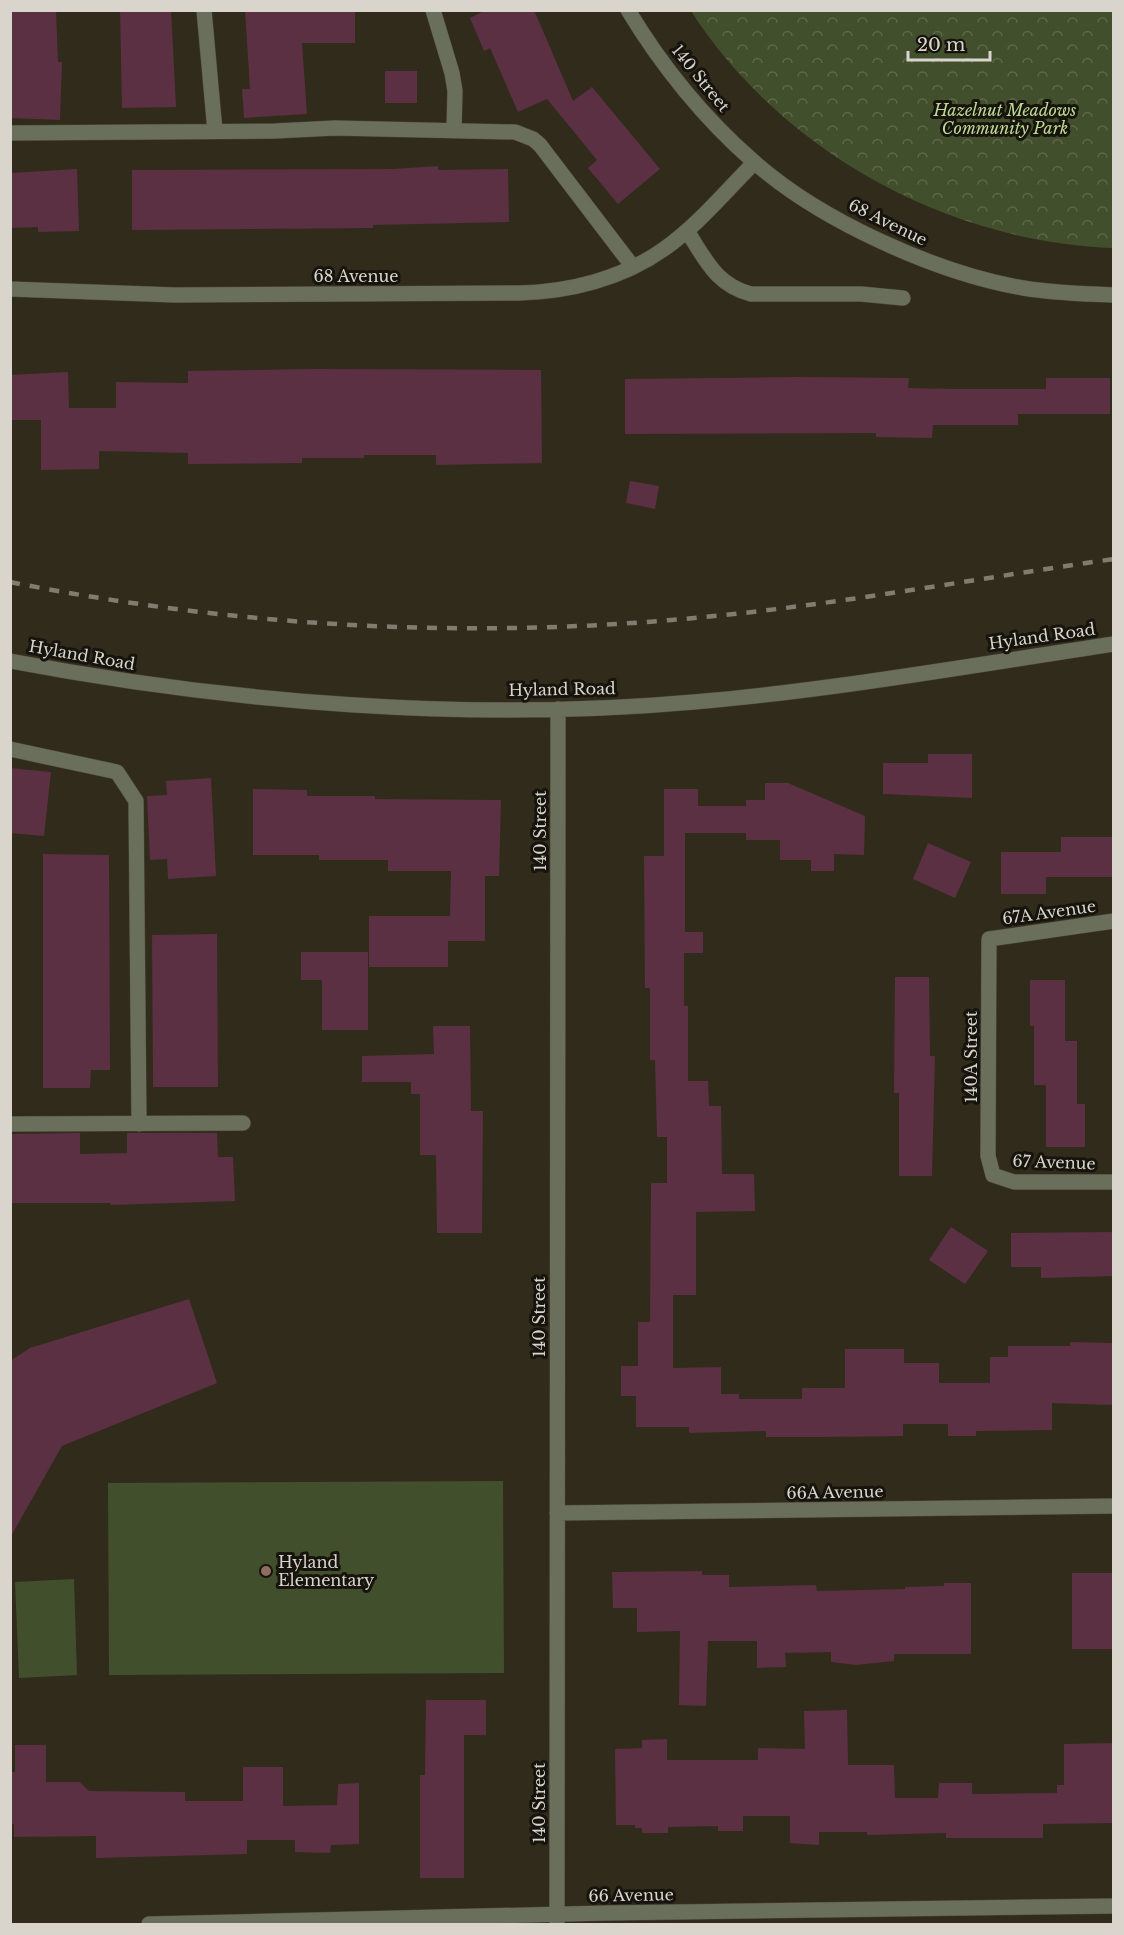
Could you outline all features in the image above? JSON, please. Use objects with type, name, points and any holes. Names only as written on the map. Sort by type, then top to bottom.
[{"type":"street","points":[[204,10],[215,131]]},
{"type":"street","points":[[433,10],[452,73],[455,91],[454,129]]},
{"type":"street","name":"140 Street","points":[[628,10],[683,87],[754,163]]},
{"type":"street","points":[[10,133],[454,129],[505,131],[533,139],[633,267]]},
{"type":"street","name":"68 Avenue","points":[[10,290],[175,295],[538,292],[579,286],[633,267],[662,250],[687,231],[754,163],[800,195],[855,228],[930,263],[1021,288],[1059,293],[1113,295]]},
{"type":"street","points":[[687,231],[722,282],[735,290],[751,294],[861,294],[903,298]]},
{"type":"street","name":"Hyland Road","points":[[10,662],[110,680],[261,698],[376,705],[558,709],[692,702],[758,695],[1113,644]]},
{"type":"street","name":"140 Street","points":[[557,1920],[558,709]]},
{"type":"street","points":[[10,749],[117,772],[136,801],[139,1124]]},
{"type":"street","name":"67A Avenue","points":[[989,939],[1113,921]]},
{"type":"street","name":"140A Street","points":[[989,939],[988,1156],[993,1175]]},
{"type":"street","points":[[10,1124],[243,1123]]},
{"type":"street","name":"67 Avenue","points":[[993,1175],[1014,1182],[1113,1182]]},
{"type":"street","name":"66A Avenue","points":[[557,1513],[1113,1506]]},
{"type":"street","name":"66 Avenue","points":[[149,1924],[557,1920],[1113,1906]]},
{"type":"green space","name":"Hazelnut Meadows Community Park","points":[[691,11],[1113,11],[1113,248],[1051,242],[990,228],[931,208],[874,180],[821,146],[772,107],[728,61]]},
{"type":"green space","points":[[503,1481],[504,1673],[109,1675],[108,1483]]},
{"type":"green space","points":[[74,1579],[77,1675],[19,1678],[15,1582]]},
{"type":"building","points":[[10,10],[56,10],[58,62],[62,62],[60,120],[10,118]]},
{"type":"building","points":[[120,10],[171,10],[176,107],[122,108]]},
{"type":"building","points":[[245,10],[355,10],[355,43],[302,43],[307,114],[244,118],[242,89],[250,89]]},
{"type":"building","points":[[486,10],[534,10],[573,101],[592,87],[660,169],[618,204],[588,168],[597,160],[547,99],[518,112],[490,48],[484,51],[470,18]]},
{"type":"building","points":[[385,71],[417,71],[417,103],[385,103]]},
{"type":"building","points":[[438,166],[438,170],[508,169],[509,222],[373,225],[373,228],[132,230],[132,170],[393,169]]},
{"type":"building","points":[[77,169],[79,231],[38,232],[38,227],[10,228],[10,173]]},
{"type":"building","points":[[541,370],[542,463],[436,465],[436,455],[364,455],[364,458],[302,458],[302,463],[188,464],[188,453],[99,451],[99,469],[41,470],[41,420],[10,420],[10,375],[68,372],[69,408],[116,408],[116,382],[188,383],[188,371]]},
{"type":"building","points":[[909,378],[908,388],[954,389],[1046,389],[1046,378],[1110,378],[1110,414],[1018,414],[1018,425],[933,425],[932,438],[876,437],[876,433],[625,434],[625,379]]},
{"type":"building","points":[[630,481],[659,486],[655,509],[626,503]]},
{"type":"building","points":[[928,754],[972,754],[972,798],[883,794],[883,763],[928,763]]},
{"type":"building","points":[[10,768],[51,772],[44,836],[10,833]]},
{"type":"building","points":[[211,778],[216,876],[168,879],[167,859],[150,860],[147,796],[167,795],[166,781]]},
{"type":"building","points":[[765,783],[788,783],[865,816],[864,855],[834,854],[834,871],[811,871],[811,860],[780,860],[780,840],[746,840],[746,833],[685,833],[685,932],[703,932],[703,953],[684,953],[684,1006],[688,1006],[688,1081],[708,1081],[709,1106],[721,1106],[722,1174],[754,1174],[755,1211],[696,1212],[696,1295],[673,1295],[673,1368],[721,1367],[721,1394],[739,1394],[739,1399],[802,1399],[802,1388],[845,1388],[845,1349],[904,1349],[904,1363],[939,1363],[939,1383],[990,1383],[990,1357],[1008,1357],[1008,1346],[1070,1346],[1070,1342],[1113,1343],[1113,1405],[1052,1403],[1052,1430],[976,1431],[976,1436],[948,1436],[948,1424],[903,1424],[903,1436],[824,1437],[766,1437],[766,1431],[689,1433],[689,1427],[636,1427],[636,1396],[621,1396],[621,1366],[638,1366],[638,1322],[650,1322],[651,1183],[667,1183],[667,1137],[657,1137],[655,1060],[650,1060],[650,988],[645,988],[644,856],[664,856],[664,789],[698,789],[698,806],[746,806],[746,800],[765,800]]},
{"type":"building","points":[[253,789],[307,790],[307,796],[501,800],[499,876],[485,876],[485,941],[448,941],[448,967],[369,967],[369,916],[450,916],[451,871],[388,871],[388,860],[319,860],[319,855],[253,855]]},
{"type":"building","points":[[1061,837],[1113,837],[1113,877],[1046,877],[1046,894],[1001,894],[1001,852],[1061,852]]},
{"type":"building","points":[[928,843],[971,862],[955,898],[913,879]]},
{"type":"building","points":[[43,854],[109,855],[110,1070],[91,1070],[90,1088],[43,1088]]},
{"type":"building","points":[[217,934],[218,1087],[153,1087],[152,935]]},
{"type":"building","points":[[301,952],[368,952],[368,1030],[322,1030],[322,980],[301,980]]},
{"type":"building","points":[[895,977],[929,977],[930,1056],[935,1056],[932,1176],[899,1176],[899,1093],[894,1093]]},
{"type":"building","points":[[1030,980],[1065,980],[1065,1041],[1077,1041],[1077,1104],[1085,1104],[1085,1147],[1046,1147],[1046,1085],[1034,1085],[1034,1026],[1030,1026]]},
{"type":"building","points":[[433,1026],[470,1026],[471,1111],[483,1111],[482,1233],[437,1233],[436,1155],[420,1155],[420,1094],[411,1094],[411,1082],[362,1082],[362,1056],[434,1054]]},
{"type":"building","points":[[80,1133],[80,1154],[127,1153],[127,1133],[217,1133],[218,1157],[233,1157],[235,1201],[110,1205],[110,1203],[10,1203],[10,1134]]},
{"type":"building","points":[[951,1227],[988,1251],[965,1284],[929,1260]]},
{"type":"building","points":[[1113,1232],[1113,1276],[1041,1278],[1041,1267],[1011,1267],[1011,1233]]},
{"type":"building","points":[[189,1299],[217,1383],[62,1446],[10,1538],[10,1361],[30,1348]]},
{"type":"building","points":[[702,1571],[702,1575],[729,1575],[729,1587],[816,1585],[817,1591],[905,1589],[905,1587],[944,1586],[944,1583],[971,1583],[971,1654],[894,1654],[894,1661],[856,1665],[831,1662],[831,1652],[785,1653],[786,1667],[757,1668],[757,1641],[708,1641],[706,1706],[679,1705],[680,1631],[637,1632],[637,1608],[613,1608],[612,1572]]},
{"type":"building","points":[[1072,1573],[1113,1573],[1113,1649],[1072,1649]]},
{"type":"building","points":[[426,1700],[486,1700],[486,1735],[464,1735],[464,1878],[420,1878],[420,1775],[425,1775]]},
{"type":"building","points":[[847,1710],[848,1765],[894,1765],[895,1798],[938,1798],[939,1783],[972,1783],[972,1794],[1057,1793],[1057,1785],[1064,1785],[1064,1744],[1113,1743],[1113,1823],[1043,1824],[1043,1838],[946,1838],[946,1833],[867,1835],[867,1832],[819,1832],[819,1845],[790,1843],[790,1816],[743,1816],[743,1831],[718,1831],[718,1826],[668,1827],[668,1833],[642,1833],[642,1828],[635,1828],[635,1825],[616,1825],[615,1749],[642,1748],[642,1740],[667,1739],[667,1760],[758,1760],[758,1748],[805,1749],[804,1711]]},
{"type":"building","points":[[15,1745],[46,1745],[46,1782],[80,1782],[89,1791],[185,1792],[185,1801],[243,1801],[243,1767],[283,1767],[283,1806],[337,1805],[338,1784],[359,1783],[359,1844],[331,1845],[330,1853],[295,1852],[295,1840],[247,1840],[247,1854],[96,1858],[96,1836],[14,1837],[14,1824],[10,1824],[10,1772],[15,1772]]},
{"type":"railway","points":[[10,582],[174,609],[257,618],[422,628],[505,628],[588,626],[727,615],[838,601],[1114,559]]},
{"type":"place","name":"Hyland Elementary","points":[[266,1571]]}]
